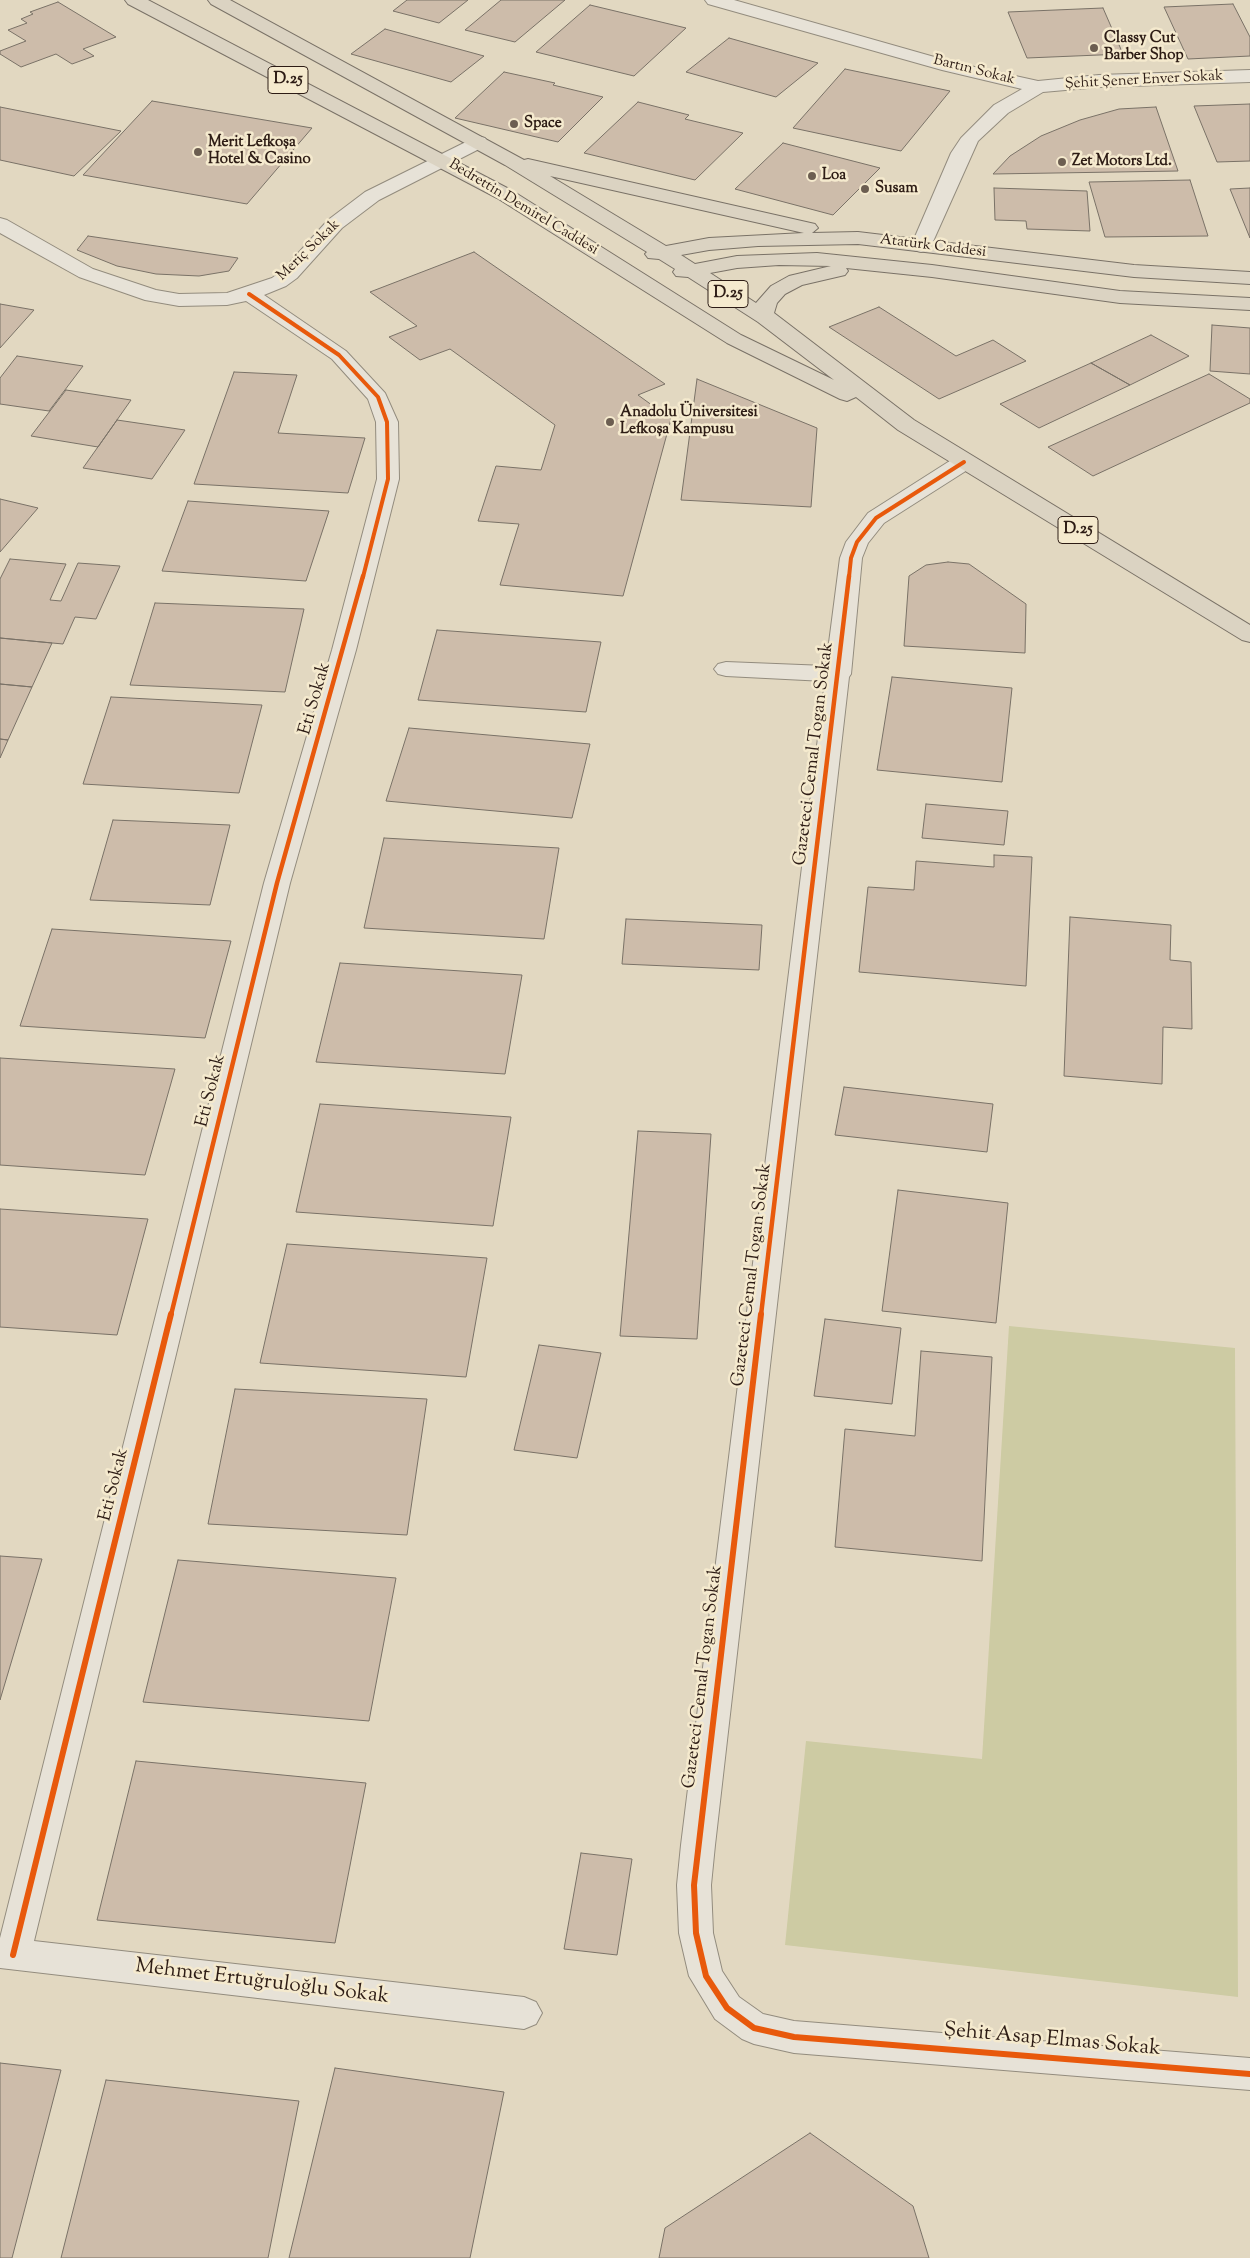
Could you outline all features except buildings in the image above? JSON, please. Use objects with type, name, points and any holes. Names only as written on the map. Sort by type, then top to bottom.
[{"type":"main road","name":"Bedrettin Demirel Caddesi","points":[[134,0],[504,194],[734,339],[906,425]]},
{"type":"main road","name":"Bedrettin Demirel Caddesi","points":[[217,0],[512,161],[662,252],[765,318],[906,425],[1250,635]]},
{"type":"main road","points":[[512,161],[858,238]]},
{"type":"main road","name":"Atatürk Caddesi","points":[[617,264],[662,252],[758,240],[858,238],[1134,271],[1250,278]]},
{"type":"main road","name":"Atatürk Caddesi","points":[[644,282],[691,270],[779,259],[851,261],[1120,297],[1250,304]]},
{"type":"main road","points":[[765,318],[765,308],[771,296],[796,280],[842,270],[894,266]]},
{"type":"street","name":"Bartın Sokak","points":[[714,0],[948,66],[1038,87]]},
{"type":"street","name":"Şehit Şener Enver Sokak","points":[[1038,87],[1099,81],[1250,76]]},
{"type":"street","name":"Bartın Sokak","points":[[921,246],[961,154],[970,138],[1001,109],[1038,87]]},
{"type":"street","name":"Meriç Sokak","points":[[0,224],[37,247],[86,273],[152,296],[203,301],[250,294],[279,282],[290,274],[335,224],[372,196],[478,142]]},
{"type":"street","name":"Eti Sokak","points":[[6,1954],[277,883],[344,650],[388,480],[387,422],[378,397],[339,355],[250,294]]},
{"type":"street","name":"Gazeteci Cemal Togan Sokak","points":[[852,2041],[794,2037],[754,2028],[727,2008],[706,1976],[696,1933],[694,1885],[839,674],[851,558],[857,542],[876,518],[964,462]]},
{"type":"street","points":[[726,669],[839,674]]},
{"type":"street","name":"Mehmet Ertuğruloğlu Sokak","points":[[6,1954],[524,2014]]},
{"type":"street","name":"Şehit Asap Elmas Sokak","points":[[852,2041],[1250,2074]]},
{"type":"shaded area","points":[[1009,1326],[1235,1348],[1238,1997],[785,1945],[806,1741],[982,1759]]},
{"type":"cycle path","points":[[13,1955],[277,883],[344,650],[388,479],[387,422],[378,397],[339,355],[249,294]]},
{"type":"cycle path","points":[[964,462],[876,518],[857,542],[851,558],[698,1845],[694,1885],[696,1933],[706,1976],[727,2008],[754,2028],[794,2037],[1250,2074]]},
{"type":"place","name":"Classy Cut Barber Shop","points":[[1094,48]]},
{"type":"place","name":"Space","points":[[514,124]]},
{"type":"place","name":"Merit Lefkoşa Hotel & Casino","points":[[198,152]]},
{"type":"place","name":"Zet Motors Ltd.","points":[[1062,162]]},
{"type":"place","name":"Loa","points":[[812,176]]},
{"type":"place","name":"Susam","points":[[865,189]]},
{"type":"place","name":"Anadolu Üniversitesi Lefkoşa Kampusu","points":[[610,422]]}]
